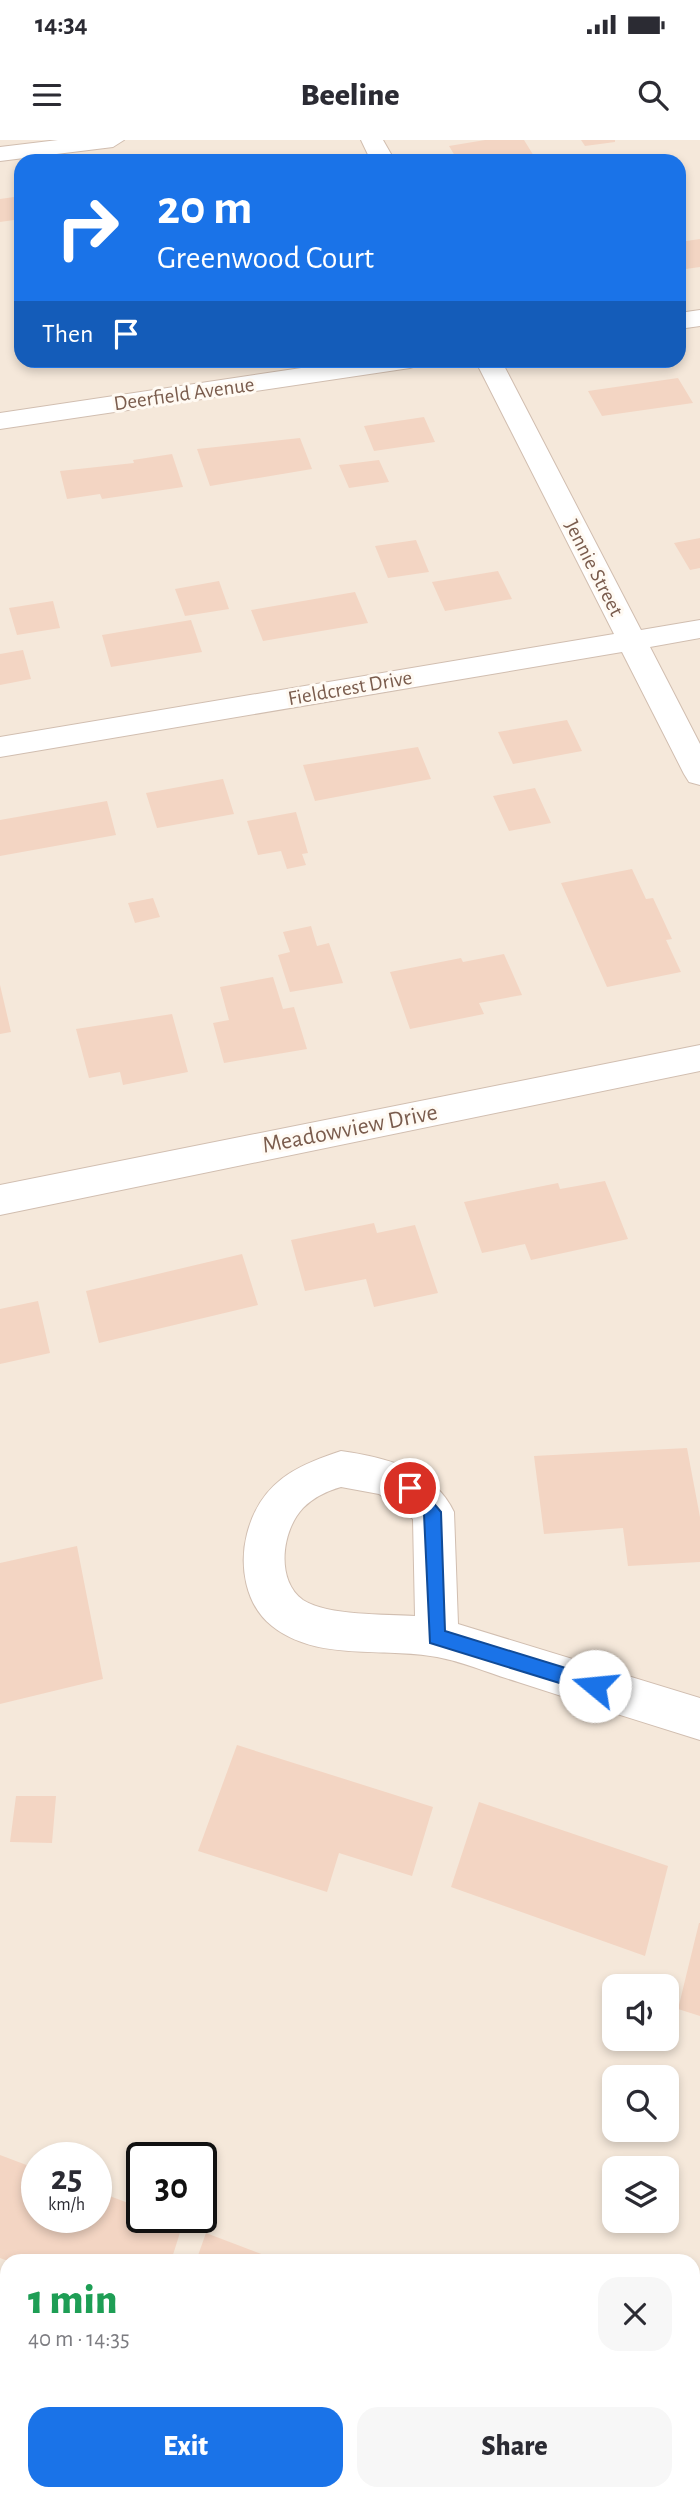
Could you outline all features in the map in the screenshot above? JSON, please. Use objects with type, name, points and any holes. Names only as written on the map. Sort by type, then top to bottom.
[{"type":"street","points":[[0,154],[113,140]]},
{"type":"street","name":"Deerfield Avenue","points":[[0,421],[356,368]]},
{"type":"street","name":"Jennie Street","points":[[492,368],[700,774]]},
{"type":"street","name":"Fieldcrest Drive","points":[[0,747],[700,629]]},
{"type":"street","name":"Meadowview Drive","points":[[0,1200],[700,1058]]},
{"type":"street","points":[[437,1637],[433,1512],[410,1488],[379,1474],[341,1469],[309,1479],[282,1502],[267,1533],[263,1560],[271,1595],[289,1614],[332,1629],[437,1637],[700,1719]]},
{"type":"shaded area","points":[[0,140],[700,140],[700,2254],[0,2254]]},
{"type":"building","points":[[485,140],[524,140],[533,154],[454,154],[449,146]]},
{"type":"building","points":[[581,140],[615,140],[615,142],[585,146]]},
{"type":"building","points":[[14,197],[14,220],[0,222],[0,199]]},
{"type":"building","points":[[700,239],[700,267],[686,269],[686,241]]},
{"type":"building","points":[[678,378],[693,403],[602,416],[588,391]]},
{"type":"building","points":[[424,417],[435,442],[374,451],[364,426]]},
{"type":"building","points":[[300,438],[312,469],[210,486],[197,449]]},
{"type":"building","points":[[172,454],[183,487],[102,499],[100,494],[67,499],[60,471],[134,463],[133,460]]},
{"type":"building","points":[[379,460],[389,482],[349,488],[339,465]]},
{"type":"building","points":[[700,538],[700,568],[690,570],[674,543]]},
{"type":"building","points":[[416,540],[429,572],[388,578],[375,546]]},
{"type":"building","points":[[498,571],[512,599],[445,611],[432,582]]},
{"type":"building","points":[[219,581],[229,609],[185,616],[175,589]]},
{"type":"building","points":[[355,592],[368,623],[263,641],[251,610]]},
{"type":"building","points":[[53,601],[60,628],[17,635],[9,608]]},
{"type":"building","points":[[191,620],[202,652],[111,667],[102,635]]},
{"type":"building","points":[[23,650],[31,679],[0,685],[0,654]]},
{"type":"building","points":[[567,720],[582,751],[513,764],[498,732]]},
{"type":"building","points":[[418,747],[431,779],[315,801],[303,765]]},
{"type":"building","points":[[223,779],[234,814],[157,828],[146,793]]},
{"type":"building","points":[[535,788],[551,823],[509,831],[493,796]]},
{"type":"building","points":[[107,801],[116,835],[0,856],[0,820]]},
{"type":"building","points":[[296,812],[308,853],[302,854],[306,865],[287,869],[281,851],[258,855],[247,821]]},
{"type":"building","points":[[632,869],[646,899],[653,898],[672,939],[666,940],[681,972],[607,987],[561,883]]},
{"type":"building","points":[[153,898],[160,917],[135,923],[128,903]]},
{"type":"building","points":[[311,926],[317,946],[329,943],[343,983],[290,992],[278,955],[290,952],[283,932]]},
{"type":"building","points":[[504,954],[522,995],[479,1003],[484,1014],[410,1029],[390,972],[461,958],[463,962]]},
{"type":"building","points":[[273,977],[283,1009],[294,1007],[307,1049],[224,1063],[213,1023],[229,1020],[220,987]]},
{"type":"building","points":[[0,985],[11,1032],[0,1034]]},
{"type":"building","points":[[172,1014],[188,1072],[123,1085],[120,1072],[89,1078],[76,1029]]},
{"type":"building","points":[[605,1181],[628,1239],[531,1260],[525,1244],[482,1253],[464,1202],[558,1183],[560,1189]]},
{"type":"building","points":[[374,1223],[377,1233],[415,1225],[438,1293],[374,1307],[366,1279],[305,1291],[291,1240]]},
{"type":"building","points":[[242,1254],[258,1305],[99,1343],[86,1291]]},
{"type":"building","points":[[38,1301],[50,1353],[0,1364],[0,1309]]},
{"type":"building","points":[[687,1448],[700,1517],[700,1562],[628,1566],[623,1528],[544,1534],[534,1456]]},
{"type":"building","points":[[77,1546],[103,1679],[0,1704],[0,1563]]},
{"type":"building","points":[[237,1745],[433,1807],[412,1876],[339,1853],[327,1892],[198,1851]]},
{"type":"building","points":[[16,1796],[56,1796],[52,1843],[10,1842]]},
{"type":"building","points":[[479,1802],[668,1866],[645,1956],[451,1887]]},
{"type":"building","points":[[700,1923],[700,2016],[679,2009]]},
{"type":"building","points":[[0,2155],[21,2163],[21,2233],[112,2233],[112,2197],[126,2202],[126,2233],[180,2233],[173,2254],[0,2254]]},
{"type":"building","points":[[206,2233],[262,2254],[198,2254]]},
{"type":"route","points":[[410,1488],[433,1512],[437,1637],[595,1686]]}]
